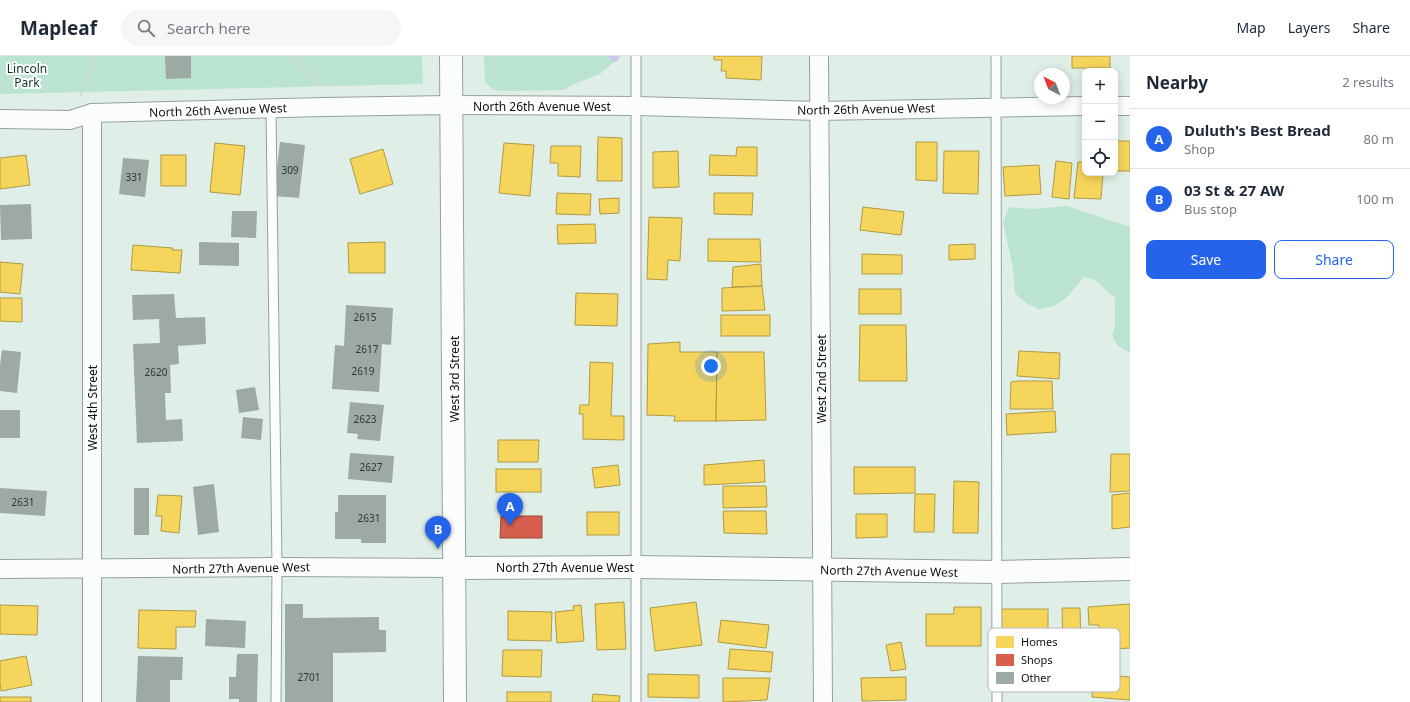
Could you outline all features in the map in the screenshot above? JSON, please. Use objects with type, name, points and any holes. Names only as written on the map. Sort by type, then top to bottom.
[{"type":"street","name":"West 3rd Street","points":[[451,56],[455,702]]},
{"type":"street","name":"West 2nd Street","points":[[819,56],[823,702]]},
{"type":"street","name":"North 26th Avenue West","points":[[0,119],[70,120],[92,113],[452,105],[637,106],[819,111],[1082,106]]},
{"type":"street","points":[[1118,106],[1130,106]]},
{"type":"street","name":"West 4th Street","points":[[92,113],[92,702]]},
{"type":"street","name":"North 27th Avenue West","points":[[0,569],[636,567],[997,572],[1130,569]]},
{"type":"lane","points":[[636,56],[636,702]]},
{"type":"lane","points":[[996,56],[997,628]]},
{"type":"lane","points":[[271,109],[277,567],[276,702]]},
{"type":"path","points":[[70,120],[95,60],[93,56]]},
{"type":"green space","name":"Lincoln Park","points":[[0,56],[422,56],[423,84],[0,94]]},
{"type":"green space","points":[[484,56],[621,56],[600,74],[574,84],[564,90],[501,91],[492,89],[485,82]]},
{"type":"green space","points":[[1067,206],[1130,227],[1130,352],[1117,345],[1112,335],[1115,328],[1115,298],[1095,280],[1084,277],[1067,297],[1054,306],[1039,309],[1026,303],[1015,293],[1013,268],[1003,222],[1009,207],[1033,209]]},
{"type":"building: Homes","points":[[714,56],[762,56],[761,80],[726,78],[726,71],[721,71],[722,60],[714,60]]},
{"type":"building: Homes","points":[[1072,56],[1110,56],[1110,68],[1072,68]]},
{"type":"building: Homes","points":[[598,137],[622,138],[622,181],[597,181]]},
{"type":"building: Homes","points":[[1118,141],[1130,141],[1130,171],[1118,171]]},
{"type":"building: Homes","points":[[916,142],[937,142],[937,181],[916,180]]},
{"type":"building: Homes","points":[[215,143],[245,146],[240,195],[210,192]]},
{"type":"building: Homes","points":[[504,143],[534,145],[530,196],[499,193]]},
{"type":"building: Homes","points":[[551,146],[581,146],[580,177],[558,176],[558,163],[550,163]]},
{"type":"building: Homes","points":[[737,147],[757,147],[757,176],[709,175],[710,155],[736,156]]},
{"type":"building: Homes","points":[[383,149],[393,184],[360,194],[350,159]]},
{"type":"building: Homes","points":[[678,151],[679,187],[653,188],[653,152]]},
{"type":"building: Homes","points":[[944,151],[979,151],[978,194],[943,193]]},
{"type":"building: Homes","points":[[26,155],[30,185],[0,189],[0,158]]},
{"type":"building: Homes","points":[[161,155],[186,155],[186,186],[161,186]]},
{"type":"building: Homes","points":[[1056,161],[1072,163],[1069,199],[1052,197]]},
{"type":"building: Homes","points":[[1078,162],[1082,162],[1082,176],[1103,176],[1101,199],[1074,198]]},
{"type":"building: Homes","points":[[1039,165],[1041,194],[1005,196],[1003,167]]},
{"type":"building: Homes","points":[[557,193],[591,194],[590,215],[556,214]]},
{"type":"building: Homes","points":[[714,193],[753,193],[752,215],[714,214]]},
{"type":"building: Homes","points":[[619,198],[619,213],[600,214],[599,199]]},
{"type":"building: Homes","points":[[863,207],[904,212],[901,235],[860,230]]},
{"type":"building: Homes","points":[[649,217],[682,218],[680,261],[668,260],[667,280],[647,279]]},
{"type":"building: Homes","points":[[595,224],[596,243],[558,244],[557,225]]},
{"type":"building: Homes","points":[[708,239],[760,239],[761,262],[708,261]]},
{"type":"building: Homes","points":[[385,242],[385,273],[349,273],[348,243]]},
{"type":"building: Homes","points":[[975,244],[975,259],[949,260],[949,245]]},
{"type":"building: Homes","points":[[133,245],[182,250],[180,273],[131,270]]},
{"type":"building: Homes","points":[[862,254],[902,255],[902,274],[862,274]]},
{"type":"building: Homes","points":[[0,262],[23,264],[20,294],[0,292]]},
{"type":"building: Homes","points":[[761,264],[762,286],[732,287],[733,267]]},
{"type":"building: Homes","points":[[762,286],[765,310],[722,311],[722,288]]},
{"type":"building: Homes","points":[[859,289],[901,289],[901,314],[859,314]]},
{"type":"building: Homes","points":[[576,293],[618,294],[617,326],[575,325]]},
{"type":"building: Homes","points":[[0,298],[22,298],[22,322],[0,321]]},
{"type":"building: Homes","points":[[721,315],[770,315],[770,336],[721,336]]},
{"type":"building: Homes","points":[[860,325],[906,325],[907,381],[859,381]]},
{"type":"building: Homes","points":[[680,342],[680,352],[717,352],[716,421],[674,421],[675,416],[647,415],[648,344]]},
{"type":"building: Homes","points":[[1019,351],[1060,353],[1059,379],[1017,376]]},
{"type":"building: Homes","points":[[717,352],[764,352],[766,420],[716,421]]},
{"type":"building: Homes","points":[[590,362],[613,363],[611,416],[624,416],[624,440],[583,439],[583,414],[579,414],[580,405],[589,405]]},
{"type":"building: Homes","points":[[1052,381],[1053,409],[1010,409],[1011,382]]},
{"type":"building: Homes","points":[[1055,411],[1056,432],[1007,435],[1006,414]]},
{"type":"building: Homes","points":[[498,440],[539,440],[538,462],[498,462]]},
{"type":"building: Homes","points":[[1111,454],[1130,454],[1130,491],[1110,492]]},
{"type":"building: Homes","points":[[764,460],[765,482],[704,485],[704,465]]},
{"type":"building: Homes","points":[[618,465],[620,485],[595,488],[592,468]]},
{"type":"building: Homes","points":[[854,467],[915,467],[915,493],[854,494]]},
{"type":"building: Homes","points":[[496,469],[541,469],[541,492],[496,492]]},
{"type":"building: Homes","points":[[954,481],[979,482],[978,533],[953,533]]},
{"type":"building: Homes","points":[[723,486],[766,486],[767,507],[723,508]]},
{"type":"building: Homes","points":[[1130,493],[1130,527],[1112,529],[1112,495]]},
{"type":"building: Homes","points":[[915,494],[935,494],[934,532],[914,532]]},
{"type":"building: Homes","points":[[158,495],[182,496],[179,533],[161,531],[162,516],[156,516]]},
{"type":"building: Homes","points":[[723,511],[766,511],[767,534],[724,533]]},
{"type":"building: Homes","points":[[587,512],[619,512],[619,535],[587,535]]},
{"type":"building: Homes","points":[[856,514],[887,514],[887,537],[856,538]]},
{"type":"building: Homes","points":[[624,602],[626,649],[597,650],[595,604]]},
{"type":"building: Homes","points":[[696,602],[702,645],[655,651],[650,608]]},
{"type":"building: Homes","points":[[1130,604],[1130,648],[1120,649],[1120,628],[1099,628],[1099,625],[1089,625],[1088,607]]},
{"type":"building: Homes","points":[[0,605],[38,606],[37,635],[0,634]]},
{"type":"building: Homes","points":[[581,605],[584,641],[557,643],[555,612],[574,610],[573,606]]},
{"type":"building: Homes","points":[[954,607],[981,607],[981,646],[926,646],[926,614],[954,614]]},
{"type":"building: Homes","points":[[1062,608],[1080,608],[1080,628],[1062,628]]},
{"type":"building: Homes","points":[[1000,609],[1048,609],[1048,628],[1000,628]]},
{"type":"building: Homes","points":[[139,610],[196,611],[195,627],[176,627],[176,649],[138,648]]},
{"type":"building: Homes","points":[[508,611],[552,612],[551,641],[508,640]]},
{"type":"building: Homes","points":[[721,620],[769,625],[766,648],[718,642]]},
{"type":"building: Homes","points":[[901,642],[906,669],[891,671],[886,645]]},
{"type":"building: Homes","points":[[730,649],[773,652],[771,672],[728,669]]},
{"type":"building: Homes","points":[[503,650],[542,650],[541,677],[502,676]]},
{"type":"building: Homes","points":[[26,656],[32,685],[1,691],[0,661]]},
{"type":"building: Homes","points":[[648,674],[699,675],[699,698],[648,697]]},
{"type":"building: Homes","points":[[1120,676],[1130,677],[1130,700],[1092,697],[1092,692],[1120,692]]},
{"type":"building: Homes","points":[[906,677],[906,700],[862,701],[861,678]]},
{"type":"building: Homes","points":[[723,678],[770,678],[767,700],[723,702]]},
{"type":"building: Homes","points":[[507,692],[551,692],[551,702],[507,702]]},
{"type":"building: Homes","points":[[593,694],[620,696],[619,702],[592,702]]},
{"type":"building: Homes","points":[[0,697],[31,697],[31,702],[0,702]]},
{"type":"building: Shops","points":[[501,516],[542,516],[542,538],[500,538]]},
{"type":"building: Other","points":[[165,56],[191,56],[191,78],[166,79]]},
{"type":"building: Other","points":[[280,142],[305,145],[299,198],[274,196]]},
{"type":"building: Other","points":[[123,158],[149,160],[145,197],[119,194]]},
{"type":"building: Other","points":[[31,204],[32,239],[1,240],[0,205]]},
{"type":"building: Other","points":[[232,211],[257,211],[256,238],[231,237]]},
{"type":"building: Other","points":[[199,242],[239,243],[239,266],[199,265]]},
{"type":"building: Other","points":[[174,294],[176,318],[205,317],[206,344],[178,346],[179,364],[170,365],[171,393],[165,393],[166,420],[182,419],[183,441],[137,443],[133,344],[160,343],[159,319],[133,320],[132,295]]},
{"type":"building: Other","points":[[346,305],[393,308],[391,345],[382,344],[379,392],[332,389],[335,345],[344,346]]},
{"type":"building: Other","points":[[2,350],[21,352],[17,393],[0,391],[0,365]]},
{"type":"building: Other","points":[[255,387],[259,410],[239,413],[236,390]]},
{"type":"building: Other","points":[[350,402],[384,405],[380,441],[357,439],[358,434],[347,433]]},
{"type":"building: Other","points":[[0,410],[20,410],[20,438],[0,438]]},
{"type":"building: Other","points":[[243,417],[263,419],[261,440],[241,438]]},
{"type":"building: Other","points":[[350,453],[394,456],[392,483],[348,479]]},
{"type":"building: Other","points":[[214,484],[219,532],[198,535],[193,487]]},
{"type":"building: Other","points":[[0,488],[47,491],[45,516],[0,513]]},
{"type":"building: Other","points":[[134,488],[149,488],[149,535],[134,535]]},
{"type":"building: Other","points":[[338,495],[386,495],[386,543],[361,543],[361,539],[335,539],[335,512],[338,512]]},
{"type":"building: Other","points":[[285,604],[303,604],[303,618],[379,617],[379,630],[386,630],[386,652],[333,653],[333,702],[285,702]]},
{"type":"building: Other","points":[[206,619],[246,621],[245,648],[205,646]]},
{"type":"building: Other","points":[[237,654],[258,654],[257,702],[239,702],[239,699],[229,699],[229,677],[236,677]]},
{"type":"building: Other","points":[[138,656],[183,657],[182,680],[170,680],[170,702],[136,702]]},
{"type":"waterway","points":[[612,56],[615,59]]},
{"type":"place","name":"Duluth's Best Bread","points":[[510,526]]},
{"type":"place","name":"03 St & 27 AW","points":[[438,549]]}]
